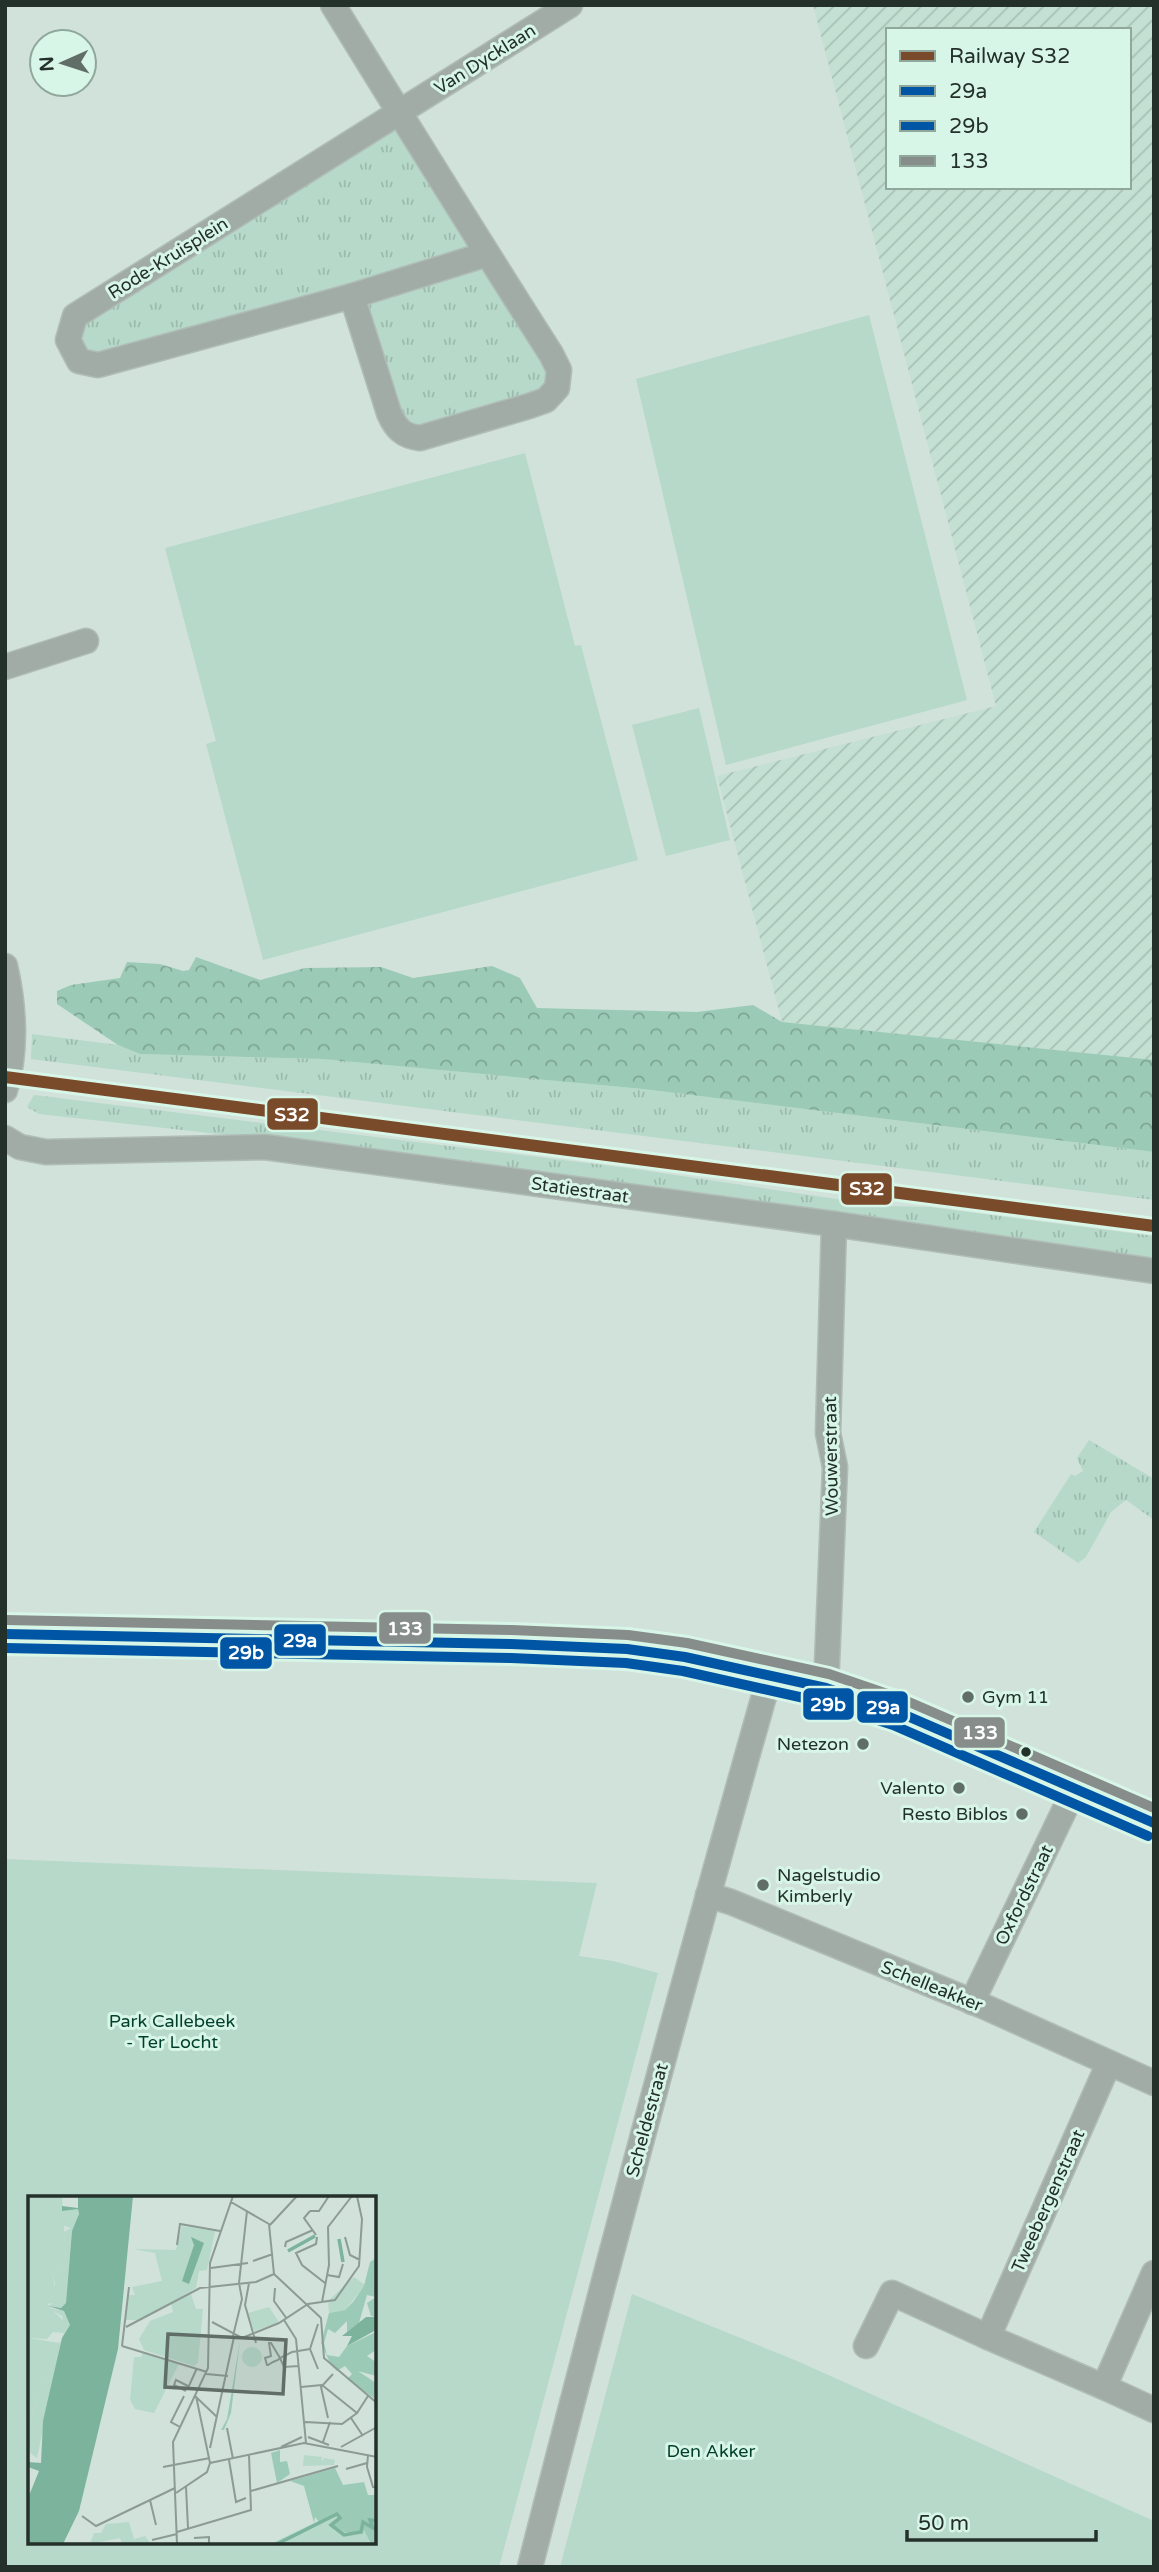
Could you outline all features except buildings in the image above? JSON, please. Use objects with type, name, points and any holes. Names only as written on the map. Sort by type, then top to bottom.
[{"type":"main road","points":[[5,1634],[498,1643],[615,1648],[685,1657],[827,1688],[898,1712],[1154,1823]]},
{"type":"street","points":[[333,5],[551,354],[559,370],[557,388],[546,400],[529,406],[420,438],[407,436],[395,427],[389,413],[352,296]]},
{"type":"street","name":"Van Dycklaan","points":[[399,112],[570,5]]},
{"type":"street","name":"Rode-Kruisplein","points":[[399,112],[75,316],[68,340],[79,361],[98,365],[352,296],[487,254]]},
{"type":"street","points":[[5,667],[86,641]]},
{"type":"street","points":[[5,966],[12,1005],[11,1063],[5,1090]]},
{"type":"street","name":"Statiestraat","points":[[5,1138],[20,1147],[46,1152],[265,1147],[834,1224],[1154,1271]]},
{"type":"street","name":"Wouwerstraat","points":[[827,1688],[835,1467],[828,1433],[834,1224]]},
{"type":"street","name":"Scheldestraat","points":[[530,2567],[597,2306],[770,1675]]},
{"type":"street","name":"Oxfordstraat","points":[[972,2002],[1075,1788]]},
{"type":"street","name":"Schelleakker","points":[[708,1895],[731,1902],[972,2002],[1108,2065],[1154,2083]]},
{"type":"street","name":"Tweebergenstraat","points":[[988,2337],[1108,2065]]},
{"type":"street","points":[[1104,2387],[1154,2273]]},
{"type":"street","points":[[866,2346],[892,2293],[1154,2410]]},
{"type":"shaded area","points":[[813,5],[1154,5],[1154,1060],[782,1022],[717,776],[996,706]]},
{"type":"green space","points":[[399,112],[557,388],[407,436],[352,297],[98,365],[71,328]]},
{"type":"green space","points":[[304,237],[314,267],[284,277],[281,266],[292,262],[286,243]]},
{"type":"green space","points":[[869,315],[967,700],[726,765],[636,379]]},
{"type":"green space","points":[[525,453],[575,646],[581,645],[638,860],[263,960],[206,744],[216,741],[165,548]]},
{"type":"green space","points":[[699,708],[730,840],[666,856],[632,725]]},
{"type":"green space","points":[[196,957],[260,980],[305,968],[381,967],[413,978],[492,966],[520,978],[537,1008],[697,1012],[753,1005],[782,1022],[1154,1060],[1154,1152],[643,1089],[322,1059],[140,1054],[118,1045],[57,1004],[57,991],[71,985],[120,978],[127,962],[160,964],[183,971],[189,970]]},
{"type":"green space","points":[[32,1034],[118,1045],[140,1054],[322,1059],[643,1089],[1154,1152],[1154,1200],[31,1059]]},
{"type":"green space","points":[[34,1095],[628,1168],[884,1206],[930,1207],[1154,1236],[1154,1261],[271,1140],[39,1114],[27,1107]]},
{"type":"green space","points":[[1089,1440],[1154,1479],[1154,1520],[1126,1500],[1111,1512],[1086,1557],[1078,1563],[1034,1532],[1071,1474],[1075,1476],[1083,1471],[1077,1458]]},
{"type":"green space","name":"Park Callebeek - Ter Locht","points":[[5,1859],[597,1883],[579,1956],[613,1961],[658,1973],[499,2567],[5,2567]]},
{"type":"green space","name":"Den Akker","points":[[632,2294],[797,2361],[1154,2521],[1154,2567],[560,2567]]},
{"type":"rail line","name":"S32","points":[[5,1077],[1154,1226]]},
{"type":"transit line","name":"133","points":[[5,1620],[512,1630],[628,1635],[687,1643],[829,1674],[902,1699],[1154,1808]]},
{"type":"transit line","name":"29a","points":[[5,1634],[511,1644],[627,1649],[685,1657],[826,1688],[898,1712],[1154,1823]]},
{"type":"transit line","name":"29b","points":[[5,1648],[511,1658],[626,1663],[683,1671],[822,1702],[893,1725],[1148,1836]]},
{"type":"place","name":"Gym 11","points":[[968,1697]]},
{"type":"place","name":"Netezon","points":[[863,1744]]},
{"type":"place","name":"Valento","points":[[959,1788]]},
{"type":"place","name":"Resto Biblos","points":[[1022,1814]]},
{"type":"place","name":"Nagelstudio Kimberly","points":[[763,1885]]}]
